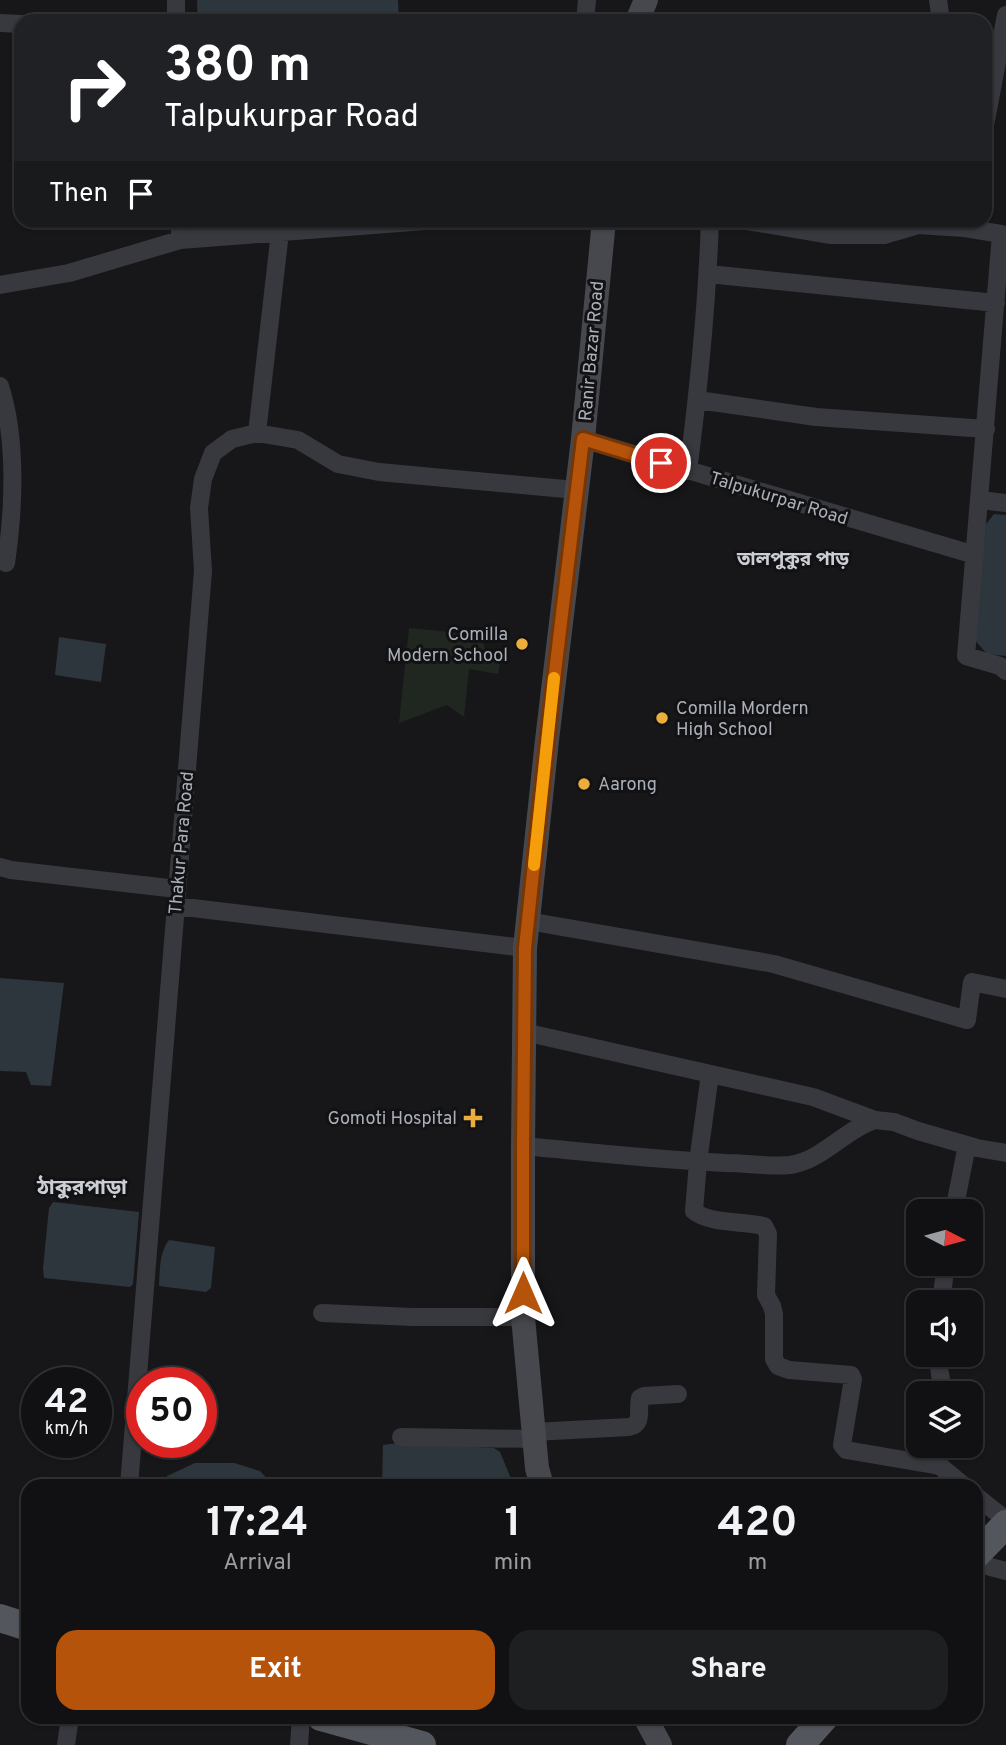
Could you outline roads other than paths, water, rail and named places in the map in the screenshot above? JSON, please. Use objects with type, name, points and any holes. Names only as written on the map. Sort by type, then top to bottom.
[{"type":"main road","name":"Ranir Bazar Road","points":[[540,1479],[523,1317],[525,948],[583,439],[603,228]]},
{"type":"main road","points":[[983,1547],[1006,1522]]},
{"type":"main road","points":[[0,1618],[21,1625]]},
{"type":"main road","points":[[346,1724],[422,1745]]},
{"type":"main road","points":[[649,1724],[660,1745]]},
{"type":"main road","points":[[800,1745],[819,1724]]},
{"type":"street","points":[[992,73],[1006,15]]},
{"type":"street","points":[[180,228],[180,240]]},
{"type":"street","points":[[0,285],[69,273],[180,240],[333,228]]},
{"type":"street","points":[[688,471],[698,400],[710,228]]},
{"type":"street","points":[[789,228],[831,235],[884,235],[908,228]]},
{"type":"street","points":[[980,228],[1001,234],[999,311],[966,656],[1004,668]]},
{"type":"street","points":[[280,232],[257,433],[298,440],[338,464],[379,472],[576,490]]},
{"type":"street","points":[[708,274],[999,311]]},
{"type":"street","points":[[0,386],[6,405],[13,475],[11,532],[6,563]]},
{"type":"street","points":[[698,400],[816,416],[986,429]]},
{"type":"street","name":"Thakur Para Road","points":[[130,1479],[203,571],[199,508],[203,479],[213,453],[232,439],[257,433]]},
{"type":"street","name":"Talpukurpar Road","points":[[583,439],[975,555]]},
{"type":"street","points":[[980,500],[1006,503]]},
{"type":"street","points":[[0,867],[177,898],[525,948]]},
{"type":"street","points":[[528,921],[774,964],[967,1020],[972,982],[1006,989]]},
{"type":"street","points":[[524,1032],[813,1097],[875,1120],[894,1122],[967,1146],[1006,1153]]},
{"type":"street","points":[[710,1074],[694,1211],[708,1218],[764,1226],[768,1234],[766,1295],[774,1314],[774,1359],[778,1366],[789,1370],[851,1375],[853,1378],[842,1445],[846,1450],[938,1466],[955,1479]]},
{"type":"street","points":[[523,1146],[698,1161],[789,1165],[807,1160],[863,1124],[875,1120]]},
{"type":"street","points":[[956,1199],[967,1146]]},
{"type":"street","points":[[322,1313],[412,1317],[523,1317]]},
{"type":"street","points":[[401,1437],[534,1435],[629,1427],[638,1422],[640,1398],[678,1394]]},
{"type":"street","points":[[938,1466],[939,1458]]},
{"type":"street","points":[[983,1502],[1006,1522]]},
{"type":"street","points":[[983,1565],[1006,1570]]},
{"type":"street","points":[[66,1745],[69,1724]]},
{"type":"street","points":[[299,1745],[300,1724]]},
{"type":"place","name":"Comilla Modern School","points":[[522,644]]},
{"type":"place","name":"Comilla Mordern High School","points":[[662,718]]},
{"type":"place","name":"Aarong","points":[[584,784]]},
{"type":"place","name":"Gomoti Hospital","points":[[473,1118]]},
{"type":"district","name":"তালপুকুর পাড়","points":[[793,558]]},
{"type":"district","name":"ঠাকুরপাড়া","points":[[82,1187]]}]
